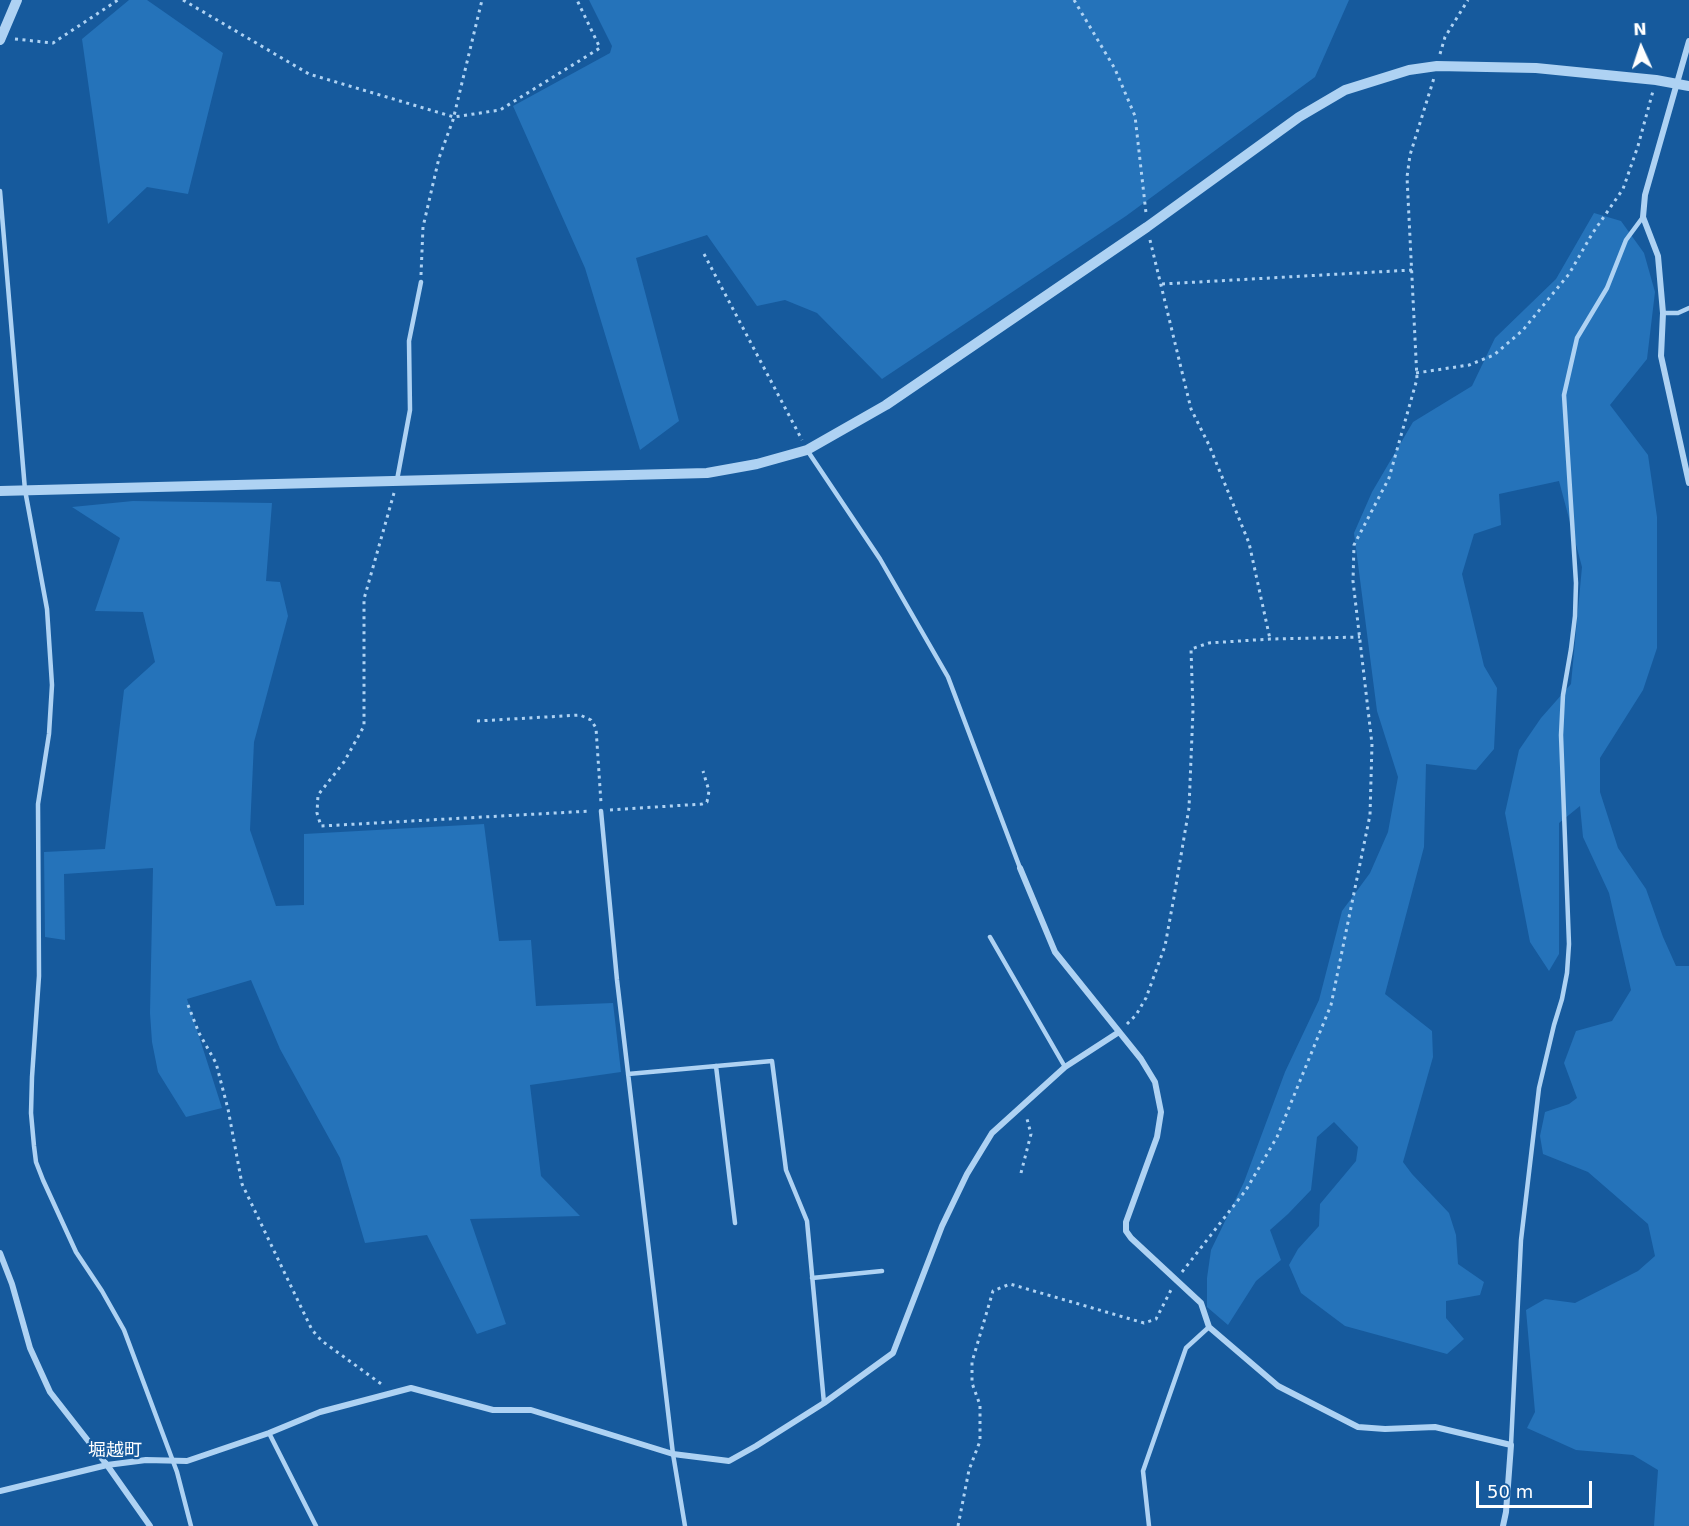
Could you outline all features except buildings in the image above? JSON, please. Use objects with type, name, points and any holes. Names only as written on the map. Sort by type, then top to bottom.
[{"type":"street","points":[[1,39],[16,0]]},
{"type":"street","points":[[1689,41],[1645,195],[1643,217],[1658,256],[1663,313],[1661,356],[1689,483]]},
{"type":"street","points":[[0,491],[707,473],[757,464],[807,450],[886,405],[1147,227],[1299,117],[1345,90],[1409,70],[1437,66],[1536,68],[1656,80],[1689,86]]},
{"type":"street","points":[[1020,868],[1055,952],[1141,1059],[1155,1082],[1161,1112],[1157,1137],[1131,1205],[1126,1231],[1143,1251],[1201,1303],[1209,1327],[1278,1386],[1358,1427],[1385,1429],[1436,1427],[1512,1445],[1503,1526]]},
{"type":"street","points":[[0,1491],[107,1465],[146,1460],[187,1461],[269,1433],[320,1412],[411,1388],[493,1410],[531,1410],[673,1454],[729,1461],[824,1403],[893,1353],[942,1226],[967,1174],[992,1133],[1065,1067],[1119,1032]]},
{"type":"street","points":[[0,1253],[12,1284],[30,1348],[50,1392],[107,1465],[150,1526]]},
{"type":"lane","points":[[0,191],[25,490],[47,609],[52,685],[49,734],[38,804],[39,976],[31,1113],[36,1162],[76,1252],[124,1330],[173,1462],[191,1526]]},
{"type":"lane","points":[[1512,1445],[1523,1229],[1539,1088],[1562,999],[1569,944],[1561,735],[1563,695],[1571,649],[1576,583],[1564,395],[1577,338],[1607,288],[1626,240],[1643,217]]},
{"type":"lane","points":[[397,480],[410,410],[409,341],[421,282]]},
{"type":"lane","points":[[1663,313],[1678,313],[1689,308]]},
{"type":"lane","points":[[807,450],[880,559],[948,677],[1020,868]]},
{"type":"lane","points":[[601,810],[617,980],[673,1454],[686,1526]]},
{"type":"lane","points":[[990,938],[1065,1067]]},
{"type":"lane","points":[[628,1074],[772,1061],[786,1170],[807,1221],[824,1403]]},
{"type":"lane","points":[[716,1066],[735,1223]]},
{"type":"lane","points":[[812,1278],[882,1271]]},
{"type":"lane","points":[[1149,1526],[1143,1471],[1186,1348],[1209,1327]]},
{"type":"lane","points":[[269,1433],[316,1526]]},
{"type":"path","points":[[1,39],[53,43],[118,0]]},
{"type":"path","points":[[183,0],[309,74],[454,117],[501,110],[600,48],[577,0]]},
{"type":"path","points":[[421,282],[423,227],[439,158],[454,117],[482,0]]},
{"type":"path","points":[[1074,0],[1115,69],[1135,116],[1147,227],[1191,409],[1209,445],[1249,543],[1270,639]]},
{"type":"path","points":[[958,1526],[969,1470],[980,1441],[980,1405],[972,1383],[972,1362],[993,1292],[1010,1284],[1144,1323],[1156,1318],[1176,1279],[1246,1190],[1277,1137],[1331,1005],[1370,815],[1372,744],[1353,581],[1354,545],[1389,478],[1417,379],[1407,177],[1410,155],[1445,38],[1468,0]]},
{"type":"path","points":[[1416,373],[1469,365],[1494,355],[1523,330],[1569,273],[1623,189],[1638,146],[1656,80]]},
{"type":"path","points":[[704,254],[807,450]]},
{"type":"path","points":[[1162,284],[1412,270]]},
{"type":"path","points":[[397,480],[364,599],[364,726],[344,762],[318,795],[317,813],[321,826],[702,804],[707,802],[710,791],[703,771]]},
{"type":"path","points":[[1119,1032],[1136,1015],[1146,998],[1165,946],[1190,808],[1193,710],[1191,649],[1209,644],[1270,639],[1360,637]]},
{"type":"path","points":[[477,721],[580,715],[591,720],[596,728],[601,810]]},
{"type":"path","points":[[188,1005],[199,1033],[216,1063],[228,1109],[242,1184],[312,1330],[322,1341],[380,1381],[391,1394]]},
{"type":"path","points":[[1020,1106],[1026,1114],[1031,1134],[1021,1173]]},
{"type":"shaded area","points":[[129,0],[147,0],[223,53],[188,194],[147,187],[108,224],[82,39]]},
{"type":"shaded area","points":[[589,0],[1349,0],[1315,77],[1126,216],[882,379],[817,313],[785,300],[757,306],[707,235],[636,258],[679,421],[640,450],[585,268],[513,106],[610,53],[612,46]]},
{"type":"shaded area","points":[[1594,213],[1621,221],[1644,253],[1655,292],[1647,359],[1610,405],[1648,455],[1657,517],[1657,648],[1643,690],[1600,758],[1600,792],[1618,848],[1646,889],[1676,966],[1689,966],[1689,1526],[1654,1526],[1658,1470],[1633,1455],[1576,1450],[1527,1428],[1535,1412],[1526,1310],[1545,1299],[1575,1303],[1638,1271],[1655,1256],[1648,1224],[1588,1172],[1543,1154],[1540,1136],[1545,1112],[1569,1104],[1577,1098],[1564,1063],[1576,1031],[1612,1021],[1631,990],[1609,893],[1583,837],[1580,806],[1559,823],[1559,954],[1549,971],[1530,942],[1505,813],[1519,750],[1541,718],[1571,684],[1582,567],[1559,481],[1499,494],[1501,525],[1474,534],[1462,574],[1484,666],[1497,688],[1494,749],[1476,770],[1426,764],[1424,847],[1385,994],[1432,1031],[1433,1057],[1403,1162],[1449,1213],[1456,1235],[1458,1264],[1484,1282],[1480,1295],[1446,1301],[1446,1318],[1464,1339],[1447,1354],[1345,1326],[1301,1293],[1289,1265],[1298,1249],[1319,1226],[1320,1204],[1356,1161],[1358,1147],[1334,1122],[1317,1137],[1311,1190],[1270,1230],[1281,1260],[1256,1281],[1228,1325],[1207,1307],[1207,1278],[1211,1250],[1244,1182],[1285,1072],[1319,1000],[1342,911],[1370,873],[1388,832],[1398,777],[1377,711],[1354,533],[1372,492],[1413,422],[1472,386],[1495,338],[1556,279]]},
{"type":"shaded area","points":[[133,501],[272,503],[266,581],[280,582],[288,616],[254,742],[250,830],[276,906],[304,905],[304,834],[484,824],[499,941],[531,940],[536,1006],[613,1003],[621,1072],[530,1085],[541,1176],[580,1216],[470,1219],[506,1324],[477,1334],[427,1235],[365,1243],[340,1158],[280,1049],[251,980],[187,999],[222,1108],[186,1117],[158,1072],[152,1042],[150,1013],[153,868],[64,874],[65,940],[45,937],[44,852],[105,849],[124,690],[155,662],[143,612],[95,611],[120,538],[72,507]]},
{"type":"district","name":"堀越町","points":[[115,1451]]}]
